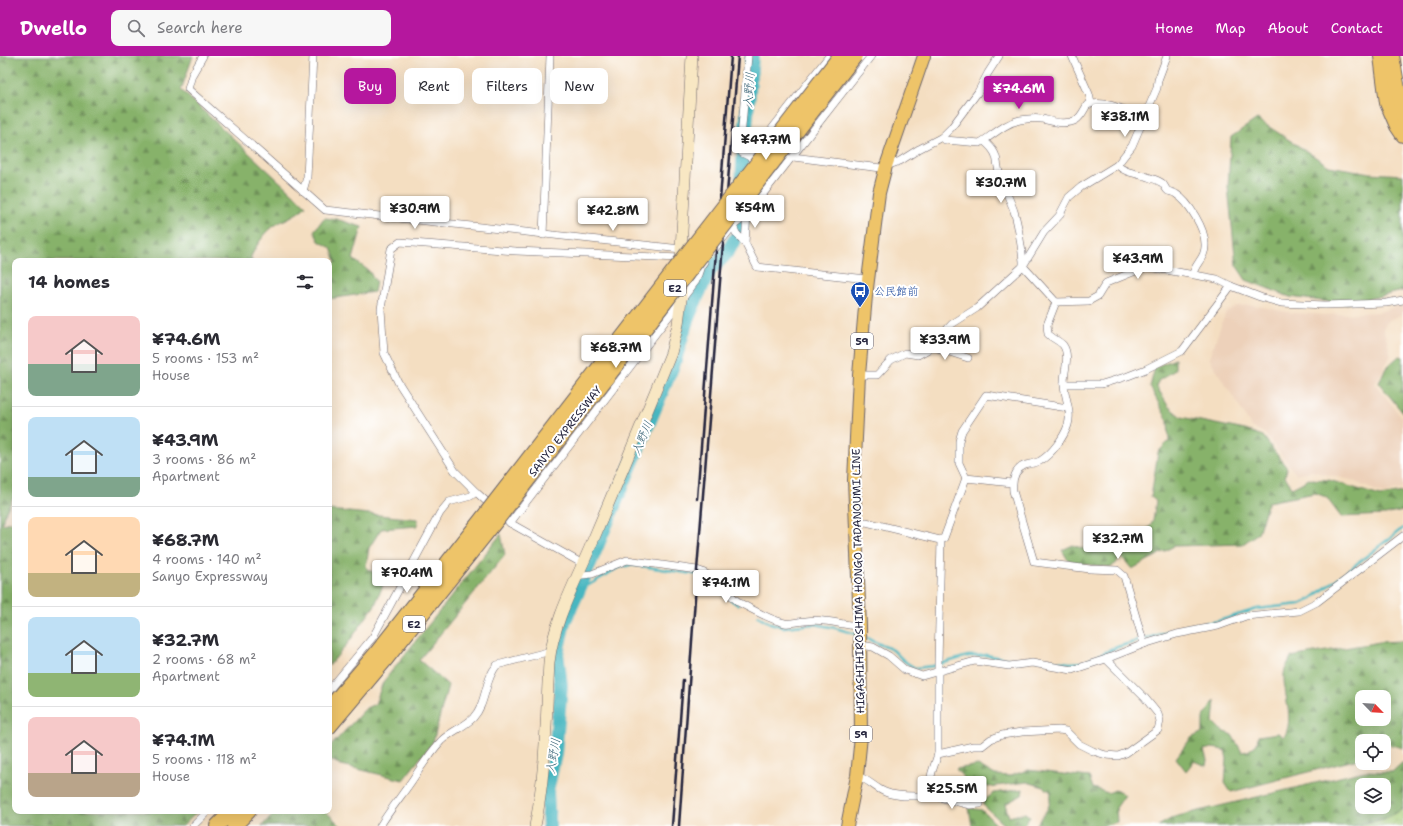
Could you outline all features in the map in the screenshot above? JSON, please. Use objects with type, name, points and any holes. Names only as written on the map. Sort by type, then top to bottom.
[{"type":"highway","name":"SANYO EXPRESSWAY","points":[[332,704],[386,640],[498,518],[840,56]]},
{"type":"highway","name":"SANYO EXPRESSWAY","points":[[332,723],[387,658],[498,518],[855,56]]},
{"type":"highway","points":[[1381,56],[1388,103],[1403,135]]},
{"type":"highway","points":[[1392,56],[1403,117]]},
{"type":"highway","points":[[217,826],[229,814]]},
{"type":"highway","points":[[234,826],[246,814]]},
{"type":"main road","name":"HIGASHIHIROSHIMA HONGO TADANOUMI LINE","points":[[847,826],[857,776],[861,736],[861,636],[854,480],[859,375],[867,279],[879,193],[886,166],[924,56]]},
{"type":"street","points":[[203,56],[192,75],[188,89],[325,210],[543,234],[680,253]]},
{"type":"street","points":[[303,191],[307,177],[313,56]]},
{"type":"street","points":[[543,234],[550,56]]},
{"type":"street","points":[[535,826],[539,806],[543,765],[550,650],[563,608],[582,571],[671,353],[678,324],[681,299],[680,253],[692,56]]},
{"type":"street","points":[[748,56],[740,150],[771,182]]},
{"type":"street","points":[[746,155],[829,56]]},
{"type":"street","points":[[498,518],[696,281],[701,266],[735,224],[746,215],[871,56]]},
{"type":"street","points":[[793,156],[881,168],[900,161],[919,148],[942,137],[951,128],[978,92],[999,56]]},
{"type":"street","points":[[1072,56],[1089,94],[1091,104]]},
{"type":"street","points":[[859,375],[877,375],[891,360],[905,353],[918,355],[927,350],[952,324],[977,308],[1023,266],[1044,232],[1059,216],[1069,197],[1081,187],[1117,165],[1132,146],[1157,88],[1158,80],[1167,56]]},
{"type":"street","points":[[942,137],[945,140],[980,143],[1014,122],[1022,120],[1041,119],[1050,122],[1064,123],[1075,121],[1087,105],[1091,104],[1115,106],[1144,118]]},
{"type":"street","points":[[984,141],[997,155],[1001,179],[1017,225],[1023,266],[1056,302],[1089,301],[1098,296],[1106,283],[1149,267],[1217,278],[1231,286],[1281,303],[1325,305],[1386,303],[1403,300]]},
{"type":"street","points":[[1117,165],[1128,172],[1145,176],[1163,184],[1167,191],[1176,194],[1191,208],[1202,231],[1205,244],[1203,257],[1194,269],[1193,274]]},
{"type":"street","points":[[741,238],[746,215]]},
{"type":"street","points":[[735,224],[757,267],[867,279]]},
{"type":"street","points":[[680,253],[530,251],[400,242],[391,249],[381,309],[384,353],[398,382],[455,471],[476,492],[498,518],[582,571],[592,574],[627,560],[705,572],[713,577],[729,594],[740,602],[756,611],[784,623],[814,620],[851,626],[873,647],[889,656],[905,670],[922,676],[938,667],[975,661],[1009,666],[1032,663],[1072,670],[1106,659],[1143,641],[1218,626],[1246,616],[1299,611],[1317,602],[1403,536]]},
{"type":"street","points":[[1064,384],[1102,384],[1146,370],[1182,351],[1231,286]]},
{"type":"street","points":[[1056,302],[1047,325],[1048,334],[1062,345],[1066,352],[1064,384],[1068,408],[1068,423],[1057,445],[1040,461],[1018,469],[1012,483],[1013,491],[1034,562],[1090,569],[1117,570],[1124,576],[1143,641]]},
{"type":"street","points":[[933,344],[937,348],[968,358]]},
{"type":"street","points":[[927,794],[938,754],[938,667],[941,540],[944,538],[966,478],[959,463],[959,441],[962,431],[986,395],[1068,408]]},
{"type":"street","points":[[966,478],[1012,483]]},
{"type":"street","points":[[332,686],[373,637],[440,513],[449,502],[470,496],[476,492]]},
{"type":"street","points":[[855,523],[866,522],[941,540]]},
{"type":"street","points":[[380,826],[427,758],[440,742],[473,718],[481,705],[492,671],[497,665],[550,650]]},
{"type":"street","points":[[938,754],[974,746],[982,746],[991,739],[1002,735],[1022,732],[1059,730],[1066,731],[1079,744],[1093,751],[1106,755],[1118,756],[1126,754],[1158,730],[1160,721],[1158,714],[1145,698],[1106,659]]},
{"type":"street","points":[[857,776],[864,778],[885,792],[895,795],[924,796],[927,794],[970,805],[980,804]]},
{"type":"street","points":[[193,826],[205,814]]},
{"type":"shaded area","points":[[1403,304],[1403,314],[1389,320],[1383,328],[1391,355],[1375,384],[1403,419],[1403,488],[1383,494],[1351,480],[1312,471],[1296,474],[1264,433],[1252,427],[1209,358],[1226,312],[1237,306],[1252,305],[1292,313],[1324,315],[1379,312]]},
{"type":"green space","points":[[0,56],[193,56],[181,90],[306,206],[268,231],[258,244],[250,258],[12,258],[12,500],[4,515],[2,524],[12,522],[12,814],[195,814],[183,826],[0,826]]},
{"type":"green space","points":[[1257,119],[1329,166],[1370,173],[1403,175],[1403,291],[1346,304],[1290,297],[1246,280],[1236,265],[1228,187],[1231,137]]},
{"type":"green space","points":[[324,218],[336,219],[362,227],[353,259],[369,271],[376,282],[374,292],[332,299],[332,266],[336,261],[331,248],[319,241],[314,231]]},
{"type":"green space","points":[[1399,356],[1403,357],[1403,413],[1379,383],[1386,368]]},
{"type":"green space","points":[[1175,359],[1175,370],[1158,381],[1157,387],[1168,406],[1181,417],[1245,430],[1263,436],[1287,468],[1285,476],[1292,488],[1309,479],[1329,480],[1380,496],[1403,492],[1403,511],[1385,515],[1341,517],[1326,497],[1315,493],[1268,502],[1258,533],[1243,544],[1174,546],[1132,569],[1121,556],[1112,567],[1082,564],[1068,560],[1062,550],[1073,545],[1084,549],[1099,543],[1146,532],[1153,521],[1156,501],[1151,497],[1158,452],[1169,441],[1168,421],[1150,387],[1155,367]]},
{"type":"green space","points":[[332,510],[418,519],[417,526],[381,529],[369,548],[366,567],[375,574],[383,585],[375,605],[332,662]]},
{"type":"green space","points":[[501,534],[505,555],[419,660],[448,685],[433,742],[403,780],[341,765],[332,760],[332,745],[366,708],[375,704],[383,682]]},
{"type":"green space","points":[[1402,641],[1403,748],[1391,745],[1391,734],[1355,734],[1355,760],[1231,792],[1225,783],[1227,759],[1225,750],[1212,748],[1204,750],[1207,760],[1206,766],[1194,761],[1186,771],[1176,758],[1191,738],[1203,732],[1203,718],[1215,700],[1213,722],[1221,730],[1232,735],[1242,752],[1248,751],[1257,744],[1258,736],[1278,733],[1284,737],[1287,730],[1289,715],[1284,673],[1291,657],[1380,642]]},
{"type":"green space","points":[[1403,762],[1403,809],[1383,819],[1351,826],[1158,826],[1174,817],[1365,771],[1392,772]]},
{"type":"green space","points":[[978,765],[995,775],[1010,776],[1028,770],[1089,777],[1093,788],[1108,793],[1115,790],[1125,795],[1116,808],[1117,822],[1103,826],[1036,826],[1050,803],[1051,792],[1044,787],[1027,782],[988,787],[982,784],[968,783],[956,769]]},
{"type":"green space","points":[[1023,789],[1022,795],[1005,804],[1009,817],[1025,813],[1030,817],[1023,826],[1006,826],[983,805],[986,799],[994,793]]},
{"type":"green space","points":[[969,808],[982,810],[998,826],[972,826]]},
{"type":"green space","points":[[1403,809],[1403,826],[1351,826],[1383,819]]},
{"type":"green space","points":[[273,814],[328,814],[341,826],[262,826]]},
{"type":"waterway","name":"入野川","points":[[549,826],[547,792],[555,754],[561,686],[557,653],[564,622],[674,363],[687,320],[698,295],[710,270],[725,255],[741,230],[743,163],[752,56]]},
{"type":"waterway","points":[[864,637],[893,650],[904,661],[915,668],[933,666],[968,656],[986,655],[1019,661],[1033,658],[1070,663],[1085,662],[1117,647],[1189,626],[1218,621],[1257,609],[1300,604],[1311,599],[1403,528]]},
{"type":"waterway","points":[[577,594],[582,589],[618,568],[630,565],[700,575],[711,582],[720,592],[738,605]]},
{"type":"waterway","points":[[758,616],[770,623],[784,627],[815,624],[856,634]]},
{"type":"railway","points":[[697,499],[731,56]]},
{"type":"railway","points":[[679,826],[697,570],[738,56]]},
{"type":"railway","points":[[672,826],[683,680]]},
{"type":"place","name":"公民館前","points":[[860,308]]}]
